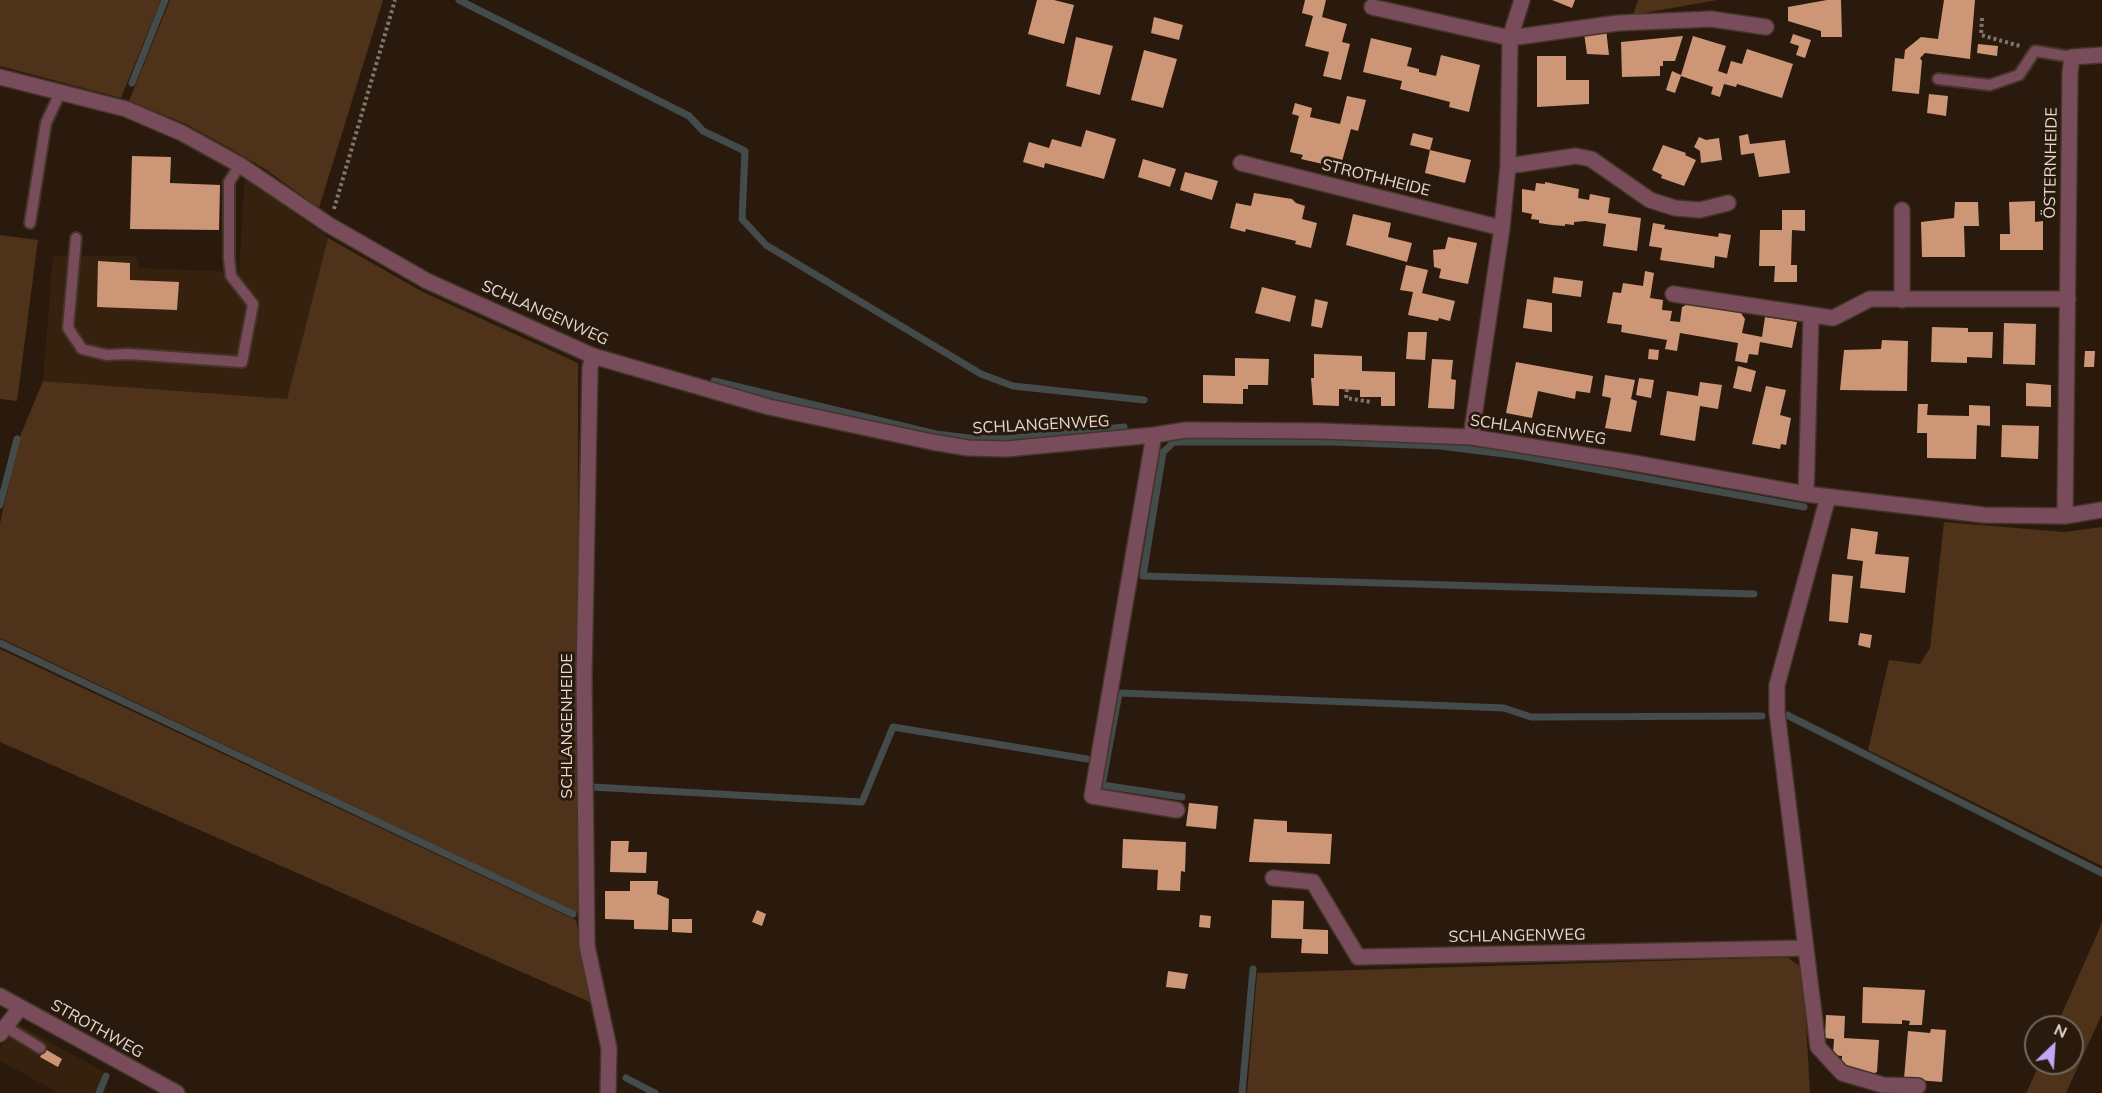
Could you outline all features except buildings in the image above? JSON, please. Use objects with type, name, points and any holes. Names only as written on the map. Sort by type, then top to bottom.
[{"type":"street","points":[[1472,437],[1502,228],[1508,166],[1510,38],[1522,0]]},
{"type":"street","points":[[1372,7],[1510,38],[1618,23],[1711,19],[1766,27]]},
{"type":"street","points":[[2072,57],[2102,55]]},
{"type":"street","name":"ÖSTERNHEIDE","points":[[2066,516],[2072,57]]},
{"type":"street","name":"SCHLANGENWEG","points":[[0,77],[126,109],[156,121],[213,148],[329,225],[427,281],[593,356],[769,407],[968,448],[1037,446],[1197,430],[1321,431],[1472,437],[1644,464],[1828,497],[1984,515],[2066,516],[2102,510]]},
{"type":"street","points":[[1508,166],[1576,156],[1591,159],[1650,200],[1675,208],[1700,210],[1728,203]]},
{"type":"street","name":"STROTHHEIDE","points":[[1240,163],[1502,228]]},
{"type":"street","points":[[1902,210],[1902,300]]},
{"type":"street","points":[[1673,294],[1833,318],[1870,299],[2068,299]]},
{"type":"street","points":[[1806,494],[1811,316]]},
{"type":"street","name":"SCHLANGENHEIDE","points":[[593,356],[590,368],[584,677],[587,946],[609,1048],[608,1093]]},
{"type":"street","points":[[1154,435],[1092,796],[1177,810]]},
{"type":"street","points":[[1828,497],[1777,685],[1777,712],[1818,1047],[1842,1073],[1883,1084],[1918,1086]]},
{"type":"street","name":"SCHLANGENWEG","points":[[1274,878],[1313,882],[1358,957],[1805,948]]},
{"type":"street","name":"STROTHWEG","points":[[0,996],[177,1093]]},
{"type":"street","points":[[3,1031],[20,1008]]},
{"type":"lane","points":[[1938,79],[1990,85],[2019,75],[2035,51],[2072,57]]},
{"type":"lane","points":[[30,223],[46,123],[61,91]]},
{"type":"lane","points":[[76,238],[68,328],[82,349],[107,355],[128,354],[242,362],[253,304],[231,276],[229,258],[230,182],[240,165]]},
{"type":"lane","points":[[3,1031],[40,1048]]},
{"type":"path","points":[[329,225],[395,0]]},
{"type":"path","points":[[1982,18],[1981,34],[2035,51]]},
{"type":"path","points":[[1347,389],[1347,398],[1371,402]]},
{"type":"shaded area","points":[[0,0],[161,0],[121,98],[0,66]]},
{"type":"shaded area","points":[[170,0],[383,0],[319,208],[265,169],[231,149],[186,124],[129,101]]},
{"type":"shaded area","points":[[1638,0],[1717,0],[1633,15]]},
{"type":"shaded area","points":[[245,176],[328,238],[287,400],[43,381],[53,256],[136,256],[139,268],[239,272]]},
{"type":"shaded area","points":[[0,235],[38,240],[17,401],[0,399]]},
{"type":"shaded area","points":[[328,238],[423,292],[578,363],[578,913],[0,638],[0,523],[21,434],[43,381],[287,399]]},
{"type":"shaded area","points":[[1944,522],[2064,532],[2102,527],[2102,866],[1868,750],[1889,660],[1920,664],[1930,648]]},
{"type":"shaded area","points":[[0,649],[576,920],[592,1003],[0,742]]},
{"type":"shaded area","points":[[2102,923],[2102,1014],[2084,1054],[2084,1015],[2061,1015]]},
{"type":"shaded area","points":[[1787,957],[1803,968],[1810,1093],[1247,1093],[1257,973]]},
{"type":"shaded area","points":[[18,1024],[104,1072],[96,1093],[59,1093],[0,1061],[0,1048]]},
{"type":"shaded area","points":[[2034,1075],[2074,1075],[2066,1093],[2026,1093]]},
{"type":"waterway","points":[[132,83],[165,0]]},
{"type":"waterway","points":[[459,0],[689,116],[703,131],[745,151],[742,219],[766,245],[981,374],[1013,386],[1144,400]]},
{"type":"waterway","points":[[714,381],[936,434],[969,438],[1004,439],[1124,427]]},
{"type":"waterway","points":[[0,505],[17,439]]},
{"type":"waterway","points":[[1754,594],[1143,576],[1163,452],[1174,442],[1331,442],[1440,446],[1521,456],[1804,507]]},
{"type":"waterway","points":[[0,643],[573,914]]},
{"type":"waterway","points":[[1182,797],[1102,785],[1119,693],[1504,708],[1531,717],[1762,716]]},
{"type":"waterway","points":[[1787,715],[2102,873]]},
{"type":"waterway","points":[[592,787],[862,802],[893,727],[1087,759]]},
{"type":"waterway","points":[[1242,1093],[1253,969]]},
{"type":"waterway","points":[[99,1093],[106,1076]]},
{"type":"waterway","points":[[626,1078],[655,1093]]}]
